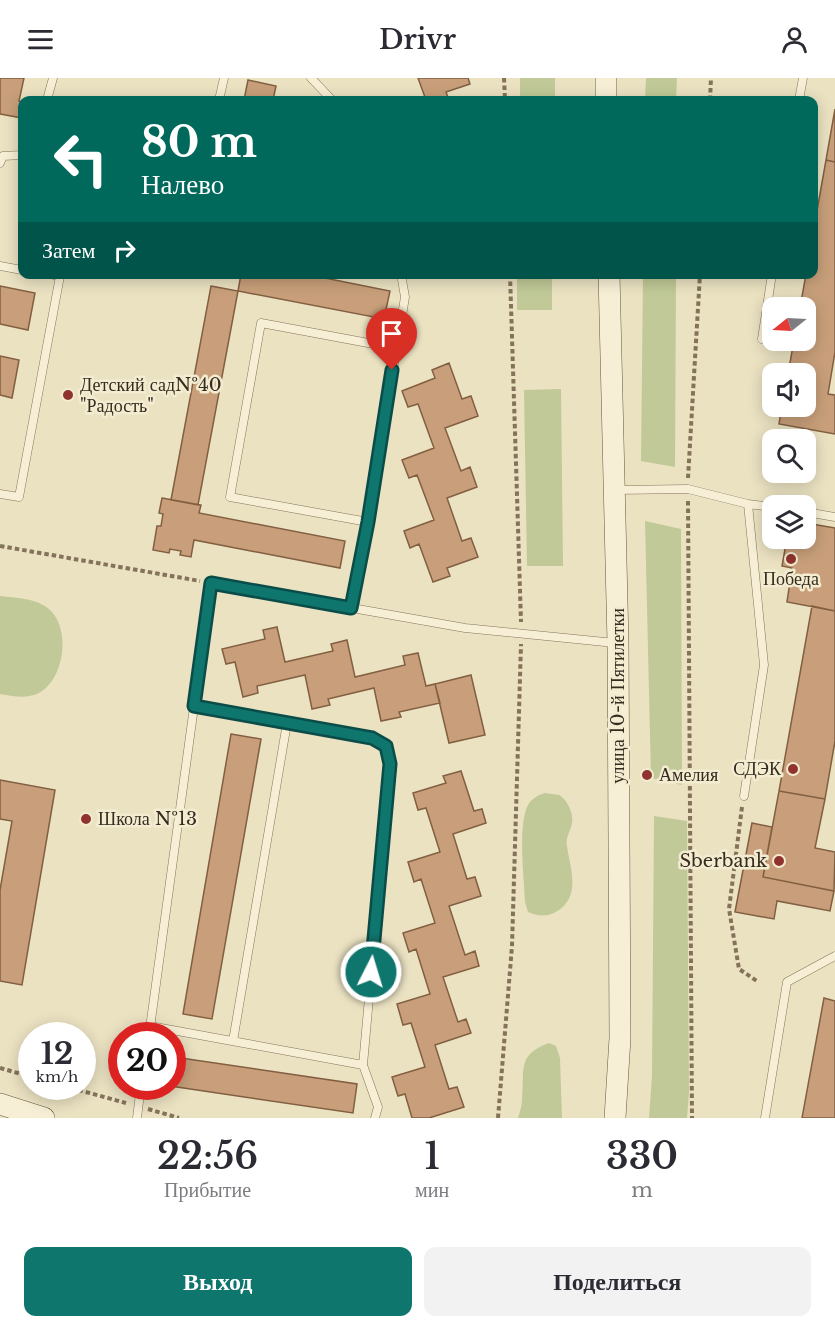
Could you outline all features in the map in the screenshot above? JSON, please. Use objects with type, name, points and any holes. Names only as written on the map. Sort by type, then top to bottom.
[{"type":"main road","points":[[606,78],[606,96]]},
{"type":"main road","name":"улица 10-й Пятилетки","points":[[609,279],[618,643],[620,1038],[615,1118]]},
{"type":"main road","points":[[0,1104],[44,1118]]},
{"type":"lane","points":[[48,96],[53,78]]},
{"type":"lane","points":[[220,96],[224,78]]},
{"type":"lane","points":[[312,78],[328,96]]},
{"type":"lane","points":[[800,96],[803,78]]},
{"type":"lane","points":[[0,163],[3,156],[18,154]]},
{"type":"lane","points":[[0,266],[18,269]]},
{"type":"lane","points":[[0,494],[19,497],[59,279]]},
{"type":"lane","points":[[351,608],[368,522],[405,297],[402,279]]},
{"type":"lane","points":[[768,297],[771,279]]},
{"type":"lane","points":[[368,522],[230,497],[261,322],[395,348]]},
{"type":"lane","points":[[614,490],[688,489],[762,506]]},
{"type":"lane","points":[[744,796],[764,665],[748,504]]},
{"type":"lane","points":[[816,514],[835,517]]},
{"type":"lane","points":[[151,1022],[211,583],[465,628],[618,643]]},
{"type":"lane","points":[[194,706],[372,738],[386,746],[390,764],[363,1065],[378,1107],[375,1118]]},
{"type":"lane","points":[[233,1041],[287,723]]},
{"type":"lane","points":[[765,1118],[787,982],[835,956]]},
{"type":"lane","points":[[186,1033],[363,1065]]},
{"type":"lane","points":[[137,1118],[139,1100]]},
{"type":"path","points":[[504,78],[505,96]]},
{"type":"path","points":[[710,96],[711,78]]},
{"type":"path","points":[[498,1118],[512,946],[521,634],[510,279]]},
{"type":"path","points":[[692,1118],[688,489],[700,279]]},
{"type":"path","points":[[0,546],[211,583]]},
{"type":"path","points":[[744,796],[729,909],[739,969],[758,981]]},
{"type":"path","points":[[0,1068],[18,1073]]},
{"type":"path","points":[[96,1095],[179,1118]]},
{"type":"green space","points":[[520,78],[555,78],[555,96],[520,96]]},
{"type":"green space","points":[[646,78],[677,78],[676,96],[645,96]]},
{"type":"green space","points":[[517,279],[552,279],[552,310],[517,310]]},
{"type":"green space","points":[[643,279],[676,279],[675,467],[641,461]]},
{"type":"green space","points":[[561,389],[563,566],[527,566],[524,390]]},
{"type":"green space","points":[[645,521],[681,529],[682,785],[651,778]]},
{"type":"green space","points":[[0,596],[26,599],[44,605],[56,618],[61,629],[62,654],[59,667],[46,688],[32,696],[0,694]]},
{"type":"green space","points":[[545,793],[562,797],[571,811],[572,823],[567,843],[572,872],[572,889],[566,904],[559,910],[548,915],[536,915],[528,912],[525,902],[522,840],[527,807],[534,798]]},
{"type":"green space","points":[[654,816],[687,821],[689,1092],[687,1118],[649,1118],[652,1076]]},
{"type":"green space","points":[[549,1043],[556,1046],[560,1058],[562,1118],[518,1118],[522,1104],[524,1065],[531,1053]]},
{"type":"building","points":[[0,78],[24,78],[20,96],[18,96],[18,117],[0,114]]},
{"type":"building","points":[[418,78],[468,78],[470,84],[446,92],[448,96],[425,96]]},
{"type":"building","points":[[248,80],[276,86],[274,96],[245,96]]},
{"type":"building","points":[[835,109],[835,162],[826,160]]},
{"type":"building","points":[[826,160],[835,162],[835,352],[828,394],[835,395],[835,434],[779,424],[780,417],[816,417],[816,363],[790,363],[792,351],[816,351],[816,297],[802,297],[805,279],[818,279],[818,205]]},
{"type":"building","points":[[240,279],[330,279],[390,291],[384,319],[238,291]]},
{"type":"building","points":[[0,286],[35,293],[28,330],[0,324]]},
{"type":"building","points":[[211,286],[238,291],[198,505],[171,500]]},
{"type":"building","points":[[0,356],[19,360],[12,398],[0,395]]},
{"type":"building","points":[[449,363],[462,399],[471,396],[478,416],[445,428],[461,471],[470,467],[477,487],[447,498],[462,541],[471,538],[478,557],[447,568],[450,576],[433,582],[419,544],[410,548],[404,531],[434,520],[417,475],[409,478],[402,460],[434,448],[418,404],[408,407],[402,391],[435,378],[432,370]]},
{"type":"building","points":[[162,498],[201,505],[199,513],[345,541],[340,568],[194,540],[191,557],[180,555],[181,551],[170,549],[169,553],[153,550],[157,526],[161,526],[163,514],[159,513]]},
{"type":"building","points":[[816,525],[835,528],[835,611],[787,602],[792,568],[782,566],[785,549],[816,549]]},
{"type":"building","points":[[812,606],[835,611],[835,741],[825,799],[779,791]]},
{"type":"building","points":[[277,627],[285,662],[333,651],[331,644],[347,640],[355,677],[405,665],[403,656],[418,653],[426,686],[435,684],[440,703],[399,712],[401,717],[381,721],[374,688],[328,699],[330,705],[312,709],[305,675],[257,686],[258,693],[243,697],[235,662],[226,664],[222,649],[265,639],[263,630]]},
{"type":"building","points":[[471,675],[485,735],[449,743],[435,684]]},
{"type":"building","points":[[231,734],[261,739],[212,1019],[183,1014]]},
{"type":"building","points":[[461,771],[474,811],[482,809],[486,823],[453,834],[467,879],[475,877],[481,896],[449,906],[465,955],[475,951],[479,966],[443,977],[458,1022],[466,1019],[471,1033],[435,1045],[449,1089],[457,1087],[464,1107],[429,1118],[412,1118],[405,1094],[398,1096],[392,1077],[425,1067],[411,1023],[403,1025],[397,1004],[430,994],[416,949],[409,952],[403,933],[435,923],[421,879],[414,882],[408,862],[440,852],[426,808],[418,810],[413,793],[446,783],[443,776]]},
{"type":"building","points":[[0,780],[55,790],[22,985],[0,981],[0,890],[12,821],[0,819]]},
{"type":"building","points":[[779,791],[825,799],[815,848],[835,852],[834,891],[763,877]]},
{"type":"building","points":[[752,823],[772,827],[763,877],[834,891],[830,911],[777,901],[774,919],[735,912]]},
{"type":"building","points":[[824,998],[835,1001],[835,1118],[802,1118]]},
{"type":"building","points":[[186,1059],[357,1084],[353,1113],[186,1088]]},
{"type":"place","name":"Детский сад№40 \"Радость\"","points":[[68,395]]},
{"type":"place","name":"Победа","points":[[791,559]]},
{"type":"place","name":"СДЭК","points":[[793,769]]},
{"type":"place","name":"Амелия","points":[[647,775]]},
{"type":"place","name":"Школа №13","points":[[86,819]]},
{"type":"place","name":"Sberbank","points":[[779,861]]},
{"type":"route","points":[[371,972],[390,764],[386,746],[372,738],[194,706],[211,583],[351,608],[368,522],[392,370]]}]
